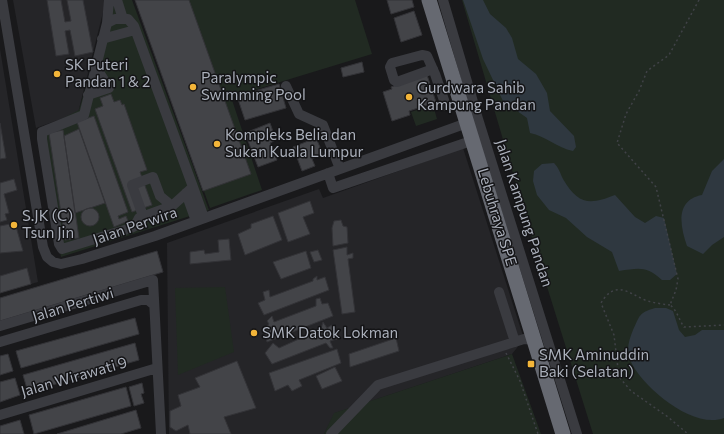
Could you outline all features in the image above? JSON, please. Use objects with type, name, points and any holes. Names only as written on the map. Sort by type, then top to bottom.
[{"type":"highway","name":"Lebuhraya SPE","points":[[429,0],[563,434]]},
{"type":"highway","name":"Lebuhraya SPE","points":[[437,0],[571,434]]},
{"type":"street","name":"Jalan Perwira","points":[[2,0],[43,247],[47,257],[53,262],[66,263],[124,246],[328,174],[474,120]]},
{"type":"street","points":[[109,0],[107,23],[102,39],[97,70],[88,95],[84,115],[42,132],[59,244],[62,249],[67,249],[131,228],[135,226],[137,219],[172,206],[190,190]]},
{"type":"street","points":[[117,0],[123,19]]},
{"type":"street","name":"Jalan Kampung Pandan","points":[[429,0],[450,67],[474,120],[474,140],[566,434]]},
{"type":"street","name":"Jalan Kampung Pandan","points":[[443,0],[474,120],[577,434]]},
{"type":"street","points":[[107,23],[115,19],[128,19],[135,30],[190,190],[196,221]]},
{"type":"street","points":[[102,39],[135,30]]},
{"type":"street","points":[[446,106],[434,71],[450,67]]},
{"type":"street","points":[[88,95],[109,88],[97,70]]},
{"type":"street","points":[[286,86],[299,114],[323,125],[340,169]]},
{"type":"street","points":[[328,174],[333,188],[474,140]]},
{"type":"street","points":[[143,216],[132,185],[153,177],[160,196],[158,211]]},
{"type":"street","points":[[160,196],[172,206]]},
{"type":"street","name":"Jalan Pertiwi","points":[[0,326],[153,280],[154,305]]},
{"type":"street","points":[[499,292],[515,342]]},
{"type":"street","name":"Jalan Pertiwi","points":[[0,342],[141,300],[148,300],[154,305]]},
{"type":"street","points":[[154,305],[161,434]]},
{"type":"street","points":[[331,434],[378,386],[524,339],[536,340]]},
{"type":"street","name":"Jalan Wirawati 9","points":[[0,415],[157,368]]},
{"type":"path","points":[[670,305],[676,290],[678,279],[656,187],[616,143],[626,114],[639,91],[647,71],[669,55],[699,0]]},
{"type":"path","points":[[688,434],[668,417],[631,391],[619,378],[614,334],[601,302],[606,294],[616,289],[626,291],[647,301],[670,305],[674,308],[678,319],[684,327],[724,325]]},
{"type":"path","points":[[503,346],[520,381],[538,434]]},
{"type":"shaded area","name":"SK Puteri Pandan 1 & 2","points":[[13,0],[106,0],[78,113],[36,128]]},
{"type":"shaded area","points":[[111,0],[132,0],[209,210],[61,257],[38,131],[79,110]]},
{"type":"shaded area","name":"Kompleks Belia dan Sukan Kuala Lumpur","points":[[135,0],[355,0],[372,54],[231,97],[262,190],[210,208]]},
{"type":"shaded area","points":[[462,0],[724,0],[724,434],[593,434],[534,245]]},
{"type":"shaded area","points":[[463,0],[483,0],[490,14],[506,28],[512,38],[518,59],[536,74],[547,93],[550,111],[574,136],[576,147],[573,151],[530,133],[527,118],[503,101],[483,59]]},
{"type":"shaded area","name":"S.JK (C) Tsun Jin","points":[[0,49],[38,282],[0,293]]},
{"type":"shaded area","points":[[433,105],[437,119],[416,126],[411,112]]},
{"type":"shaded area","points":[[463,148],[524,339],[512,354],[335,413],[324,434],[169,434],[167,243],[319,189],[323,198]]},
{"type":"shaded area","points":[[724,159],[724,237],[712,245],[703,254],[687,246],[683,230],[682,215],[687,202],[702,195],[712,171]]},
{"type":"shaded area","points":[[554,163],[569,188],[579,198],[592,201],[615,195],[635,217],[645,223],[656,216],[664,218],[677,274],[670,280],[662,280],[647,270],[632,269],[619,271],[612,252],[587,237],[566,218],[549,210],[537,195],[533,181],[534,171],[542,164]]},
{"type":"shaded area","points":[[225,287],[234,352],[178,375],[175,288]]},
{"type":"shaded area","points":[[655,308],[666,308],[673,311],[679,330],[685,337],[695,335],[702,330],[724,330],[724,418],[712,420],[698,418],[684,412],[670,404],[657,393],[636,371],[629,356],[628,345],[630,337],[642,313]]},
{"type":"shaded area","points":[[512,354],[541,434],[324,434],[334,413]]},
{"type":"building","points":[[47,0],[61,0],[65,22],[71,21],[67,0],[83,0],[93,52],[75,56],[70,30],[65,31],[69,54],[56,56]]},
{"type":"building","name":"Paralympic Swimming Pool","points":[[135,0],[189,0],[251,174],[203,191]]},
{"type":"building","points":[[387,0],[412,0],[414,7],[391,14]]},
{"type":"building","points":[[414,11],[422,35],[401,42],[394,18]]},
{"type":"building","points":[[362,62],[364,72],[343,77],[341,68]]},
{"type":"building","name":"Gurdwara Sahib Kampung Pandan","points":[[427,75],[436,102],[409,111],[410,115],[392,121],[383,92],[392,89],[391,87]]},
{"type":"building","points":[[279,84],[286,108],[245,120],[237,96]]},
{"type":"building","points":[[111,94],[114,102],[120,100],[122,105],[124,104],[147,170],[140,172],[152,205],[132,212],[95,109],[103,106],[100,98]]},
{"type":"building","points":[[94,116],[128,212],[118,216],[119,219],[126,216],[128,221],[114,227],[77,122]]},
{"type":"building","points":[[0,123],[6,158],[0,159]]},
{"type":"building","points":[[270,123],[276,140],[270,143],[277,160],[258,167],[245,133]]},
{"type":"building","points":[[79,129],[105,203],[75,213],[64,136]]},
{"type":"building","points":[[63,130],[79,238],[65,240],[49,133]]},
{"type":"building","points":[[316,138],[323,154],[312,159],[315,166],[302,171],[293,147]]},
{"type":"building","points":[[14,179],[17,190],[4,194],[9,213],[5,214],[7,220],[0,222],[0,183]]},
{"type":"building","points":[[310,201],[314,213],[303,217],[310,234],[288,242],[278,213]]},
{"type":"building","points":[[86,208],[94,208],[99,213],[97,224],[94,226],[86,226],[81,221],[81,213]]},
{"type":"building","points":[[273,216],[282,240],[245,255],[238,234],[251,228],[251,224]]},
{"type":"building","points":[[341,220],[343,226],[347,227],[348,243],[333,246],[332,228],[334,221]]},
{"type":"building","points":[[15,223],[23,251],[0,253],[0,226]]},
{"type":"building","points":[[229,239],[231,260],[190,264],[190,252],[204,250],[205,254],[219,252],[218,240]]},
{"type":"building","points":[[347,247],[347,255],[353,253],[353,258],[348,259],[355,312],[342,314],[333,250]]},
{"type":"building","points":[[318,250],[322,260],[314,262],[310,252]]},
{"type":"building","points":[[157,251],[163,272],[0,321],[0,298]]},
{"type":"building","points":[[306,251],[311,268],[281,279],[273,262]]},
{"type":"building","points":[[27,268],[31,284],[0,293],[0,276]]},
{"type":"building","points":[[317,276],[317,280],[325,277],[329,290],[264,315],[258,303],[265,300],[263,292],[269,290],[270,297],[313,281],[313,279]]},
{"type":"building","points":[[320,298],[322,304],[328,303],[333,316],[267,342],[264,328],[269,324],[267,321],[272,316],[274,322],[316,306],[316,299]]},
{"type":"building","points":[[135,318],[139,334],[21,368],[16,351]]},
{"type":"building","points":[[323,322],[327,328],[332,325],[337,339],[330,341],[333,348],[330,348],[326,343],[272,364],[265,353],[273,343],[279,348],[321,329]]},
{"type":"building","points":[[396,338],[399,351],[350,367],[349,354]]},
{"type":"building","points":[[135,343],[139,360],[28,392],[23,375]]},
{"type":"building","points":[[337,349],[341,363],[299,380],[302,386],[292,391],[288,385],[275,391],[269,373]]},
{"type":"building","points":[[8,354],[13,371],[0,375],[0,356]]},
{"type":"building","points":[[237,361],[256,408],[224,417],[231,434],[190,434],[188,425],[176,431],[170,427],[170,411],[181,406],[178,395],[200,387],[195,378]]},
{"type":"building","points":[[335,367],[342,381],[322,389],[316,376]]},
{"type":"building","points":[[15,378],[20,395],[0,402],[0,382]]},
{"type":"building","points":[[142,383],[144,393],[141,394],[144,403],[134,406],[129,387]]},
{"type":"building","points":[[126,387],[131,406],[34,434],[29,415]]},
{"type":"building","points":[[136,410],[141,428],[121,434],[57,434]]},
{"type":"building","points":[[20,420],[24,434],[0,434],[0,426]]},
{"type":"place","name":"SK Puteri Pandan 1 & 2","points":[[57,74]]},
{"type":"place","name":"Paralympic Swimming Pool","points":[[193,87]]},
{"type":"place","name":"Gurdwara Sahib Kampung Pandan","points":[[409,97]]},
{"type":"place","name":"Kompleks Belia dan Sukan Kuala Lumpur","points":[[217,144]]},
{"type":"place","name":"S.JK (C) Tsun Jin","points":[[14,225]]},
{"type":"place","name":"SMK Datok Lokman","points":[[254,333]]},
{"type":"place","name":"SMK Aminuddin Baki (Selatan)","points":[[531,364]]}]
